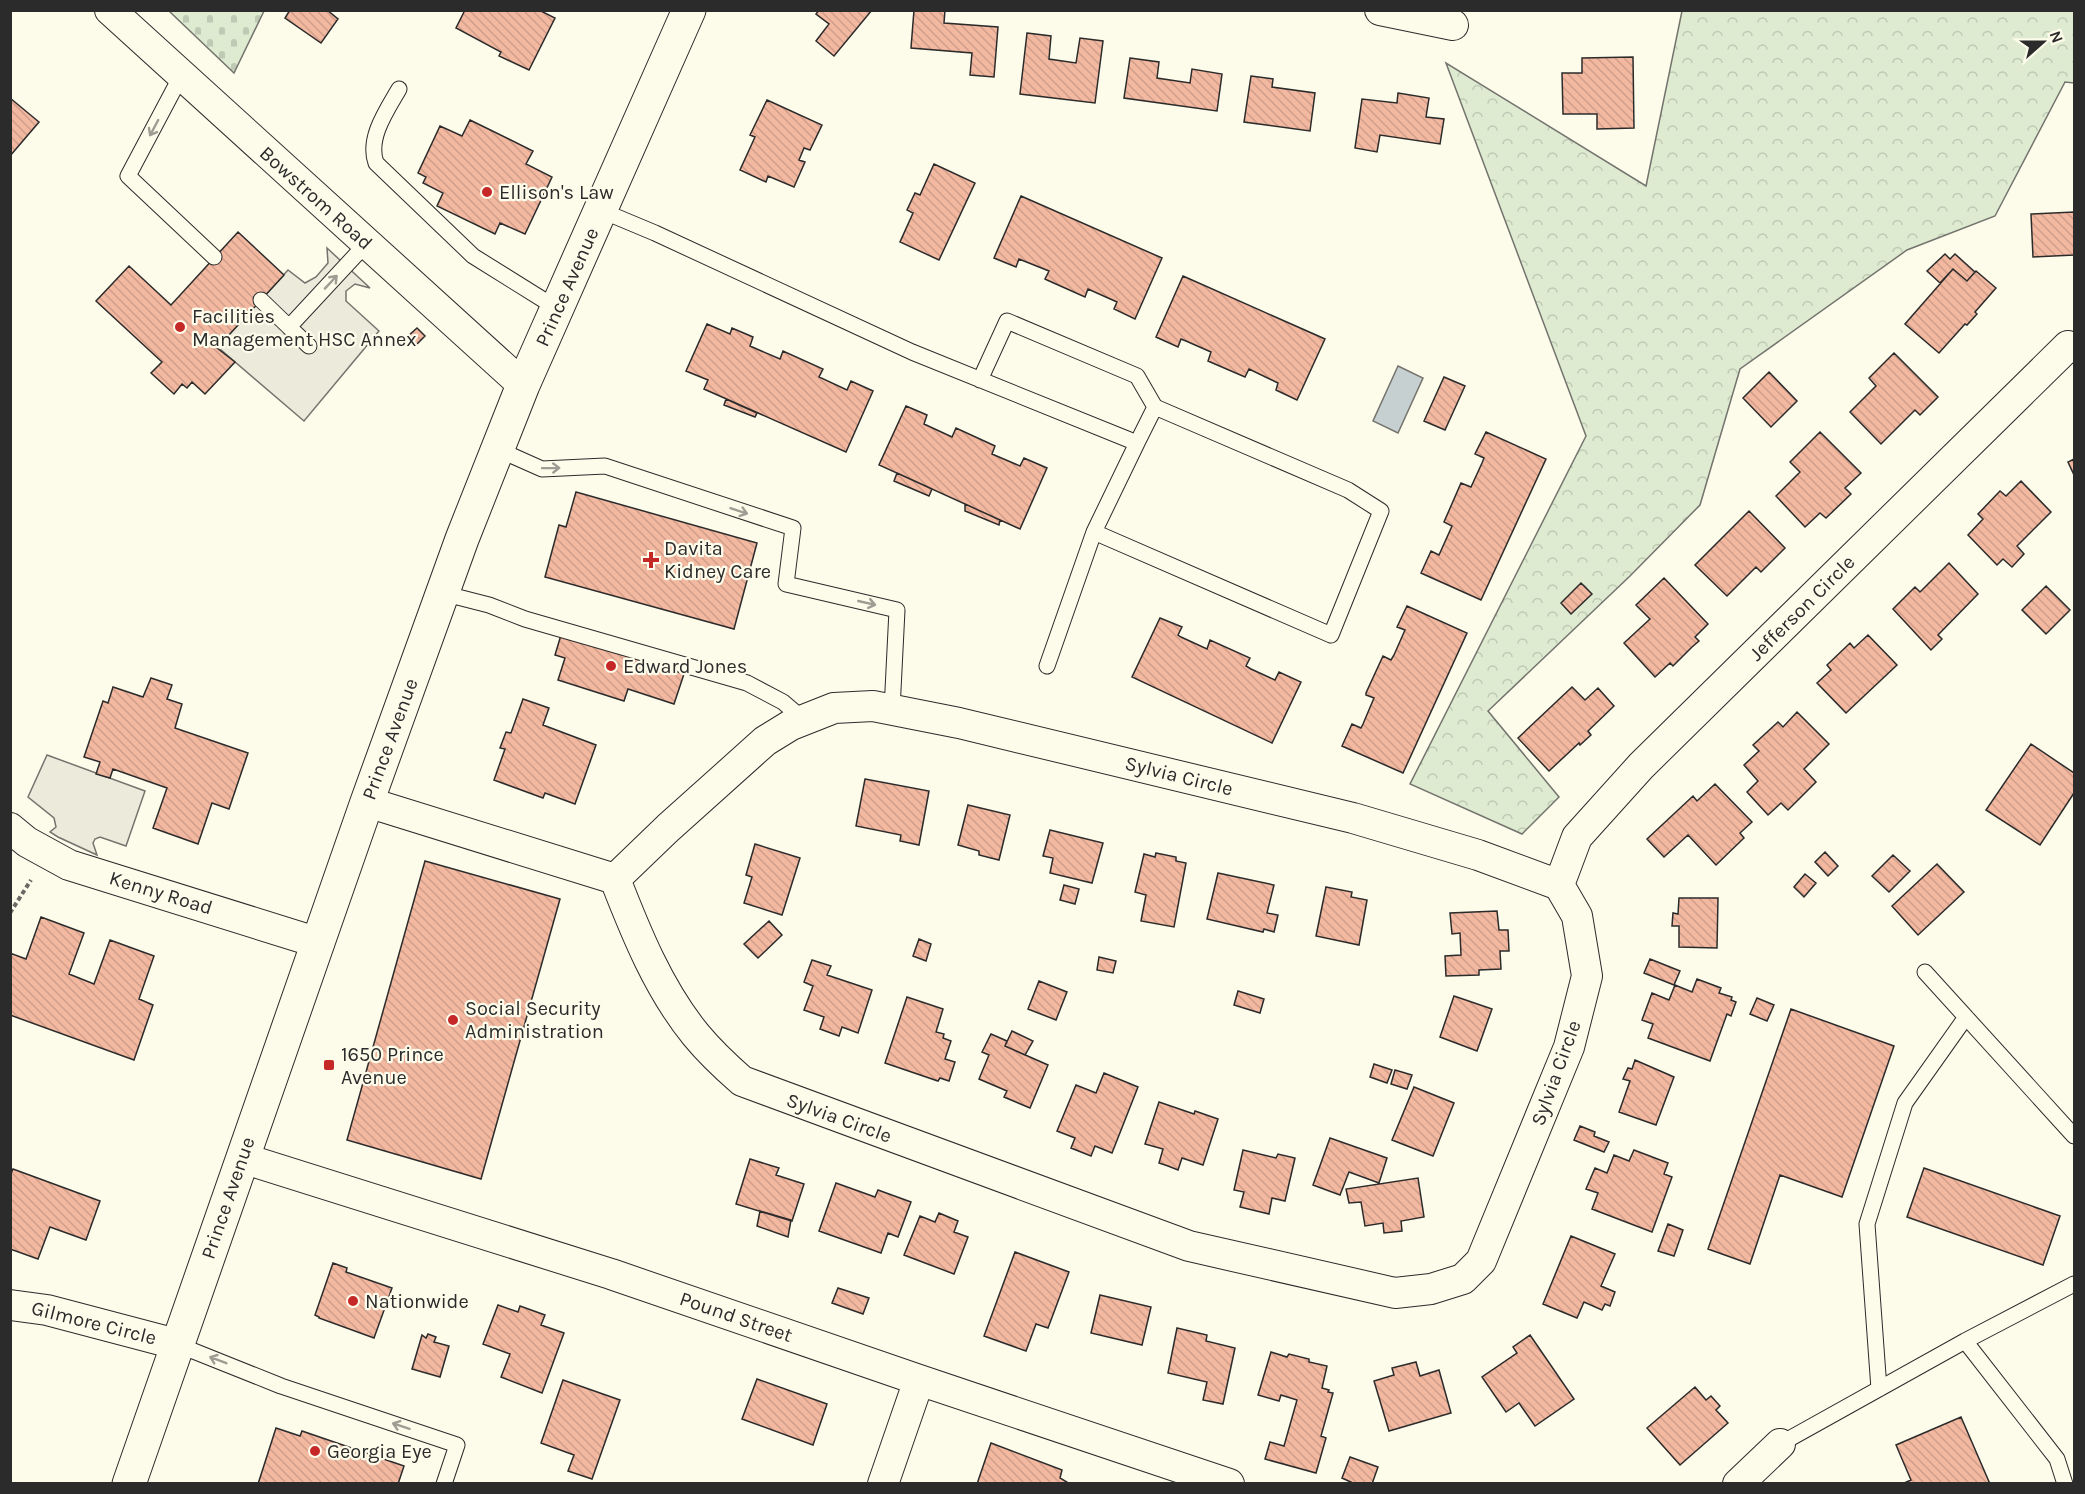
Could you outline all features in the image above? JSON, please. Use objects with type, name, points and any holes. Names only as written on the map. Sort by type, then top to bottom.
[{"type":"main road","name":"Prince Avenue","points":[[129,1484],[176,1344],[442,593],[523,385],[689,10]]},
{"type":"street","name":"Bowstrom Road","points":[[110,10],[523,385]]},
{"type":"street","points":[[1389,11],[1452,25]]},
{"type":"street","name":"Jefferson Circle","points":[[1559,885],[1577,837],[1641,766],[2068,346]]},
{"type":"street","name":"Sylvia Circle","points":[[873,706],[892,710],[959,723],[1353,818],[1478,855],[1559,885],[1577,916],[1587,976],[1569,1047],[1481,1261],[1463,1279],[1431,1289],[1395,1293],[1189,1246],[742,1081],[716,1058],[695,1034],[671,1000],[636,935],[615,879],[765,741],[791,725],[834,708],[873,706]]},
{"type":"street","points":[[367,802],[615,879]]},
{"type":"street","name":"Kenny Road","points":[[10,828],[27,842],[69,865],[319,942]]},
{"type":"street","name":"Pound Street","points":[[242,1158],[611,1274],[1229,1484]]},
{"type":"street","name":"Gilmore Circle","points":[[10,1305],[47,1310],[176,1344]]},
{"type":"street","points":[[883,1484],[919,1380]]},
{"type":"street","points":[[1738,1484],[1780,1444]]},
{"type":"lane","points":[[181,76],[128,176],[214,257]]},
{"type":"lane","points":[[399,89],[385,114],[374,143],[373,154],[376,163],[472,256],[558,309]]},
{"type":"lane","points":[[600,210],[654,232],[912,352],[1137,443]]},
{"type":"lane","points":[[289,327],[366,244]]},
{"type":"lane","points":[[261,300],[309,346]]},
{"type":"lane","points":[[980,380],[1007,321],[1137,376],[1155,407],[1348,490],[1381,511],[1331,635],[1094,532]]},
{"type":"lane","points":[[1047,666],[1094,532],[1155,407]]},
{"type":"lane","points":[[497,449],[542,469],[605,466],[793,528],[786,584],[897,610],[892,710]]},
{"type":"lane","points":[[442,593],[747,683],[783,702],[804,720]]},
{"type":"lane","points":[[1924,972],[2074,1136]]},
{"type":"lane","points":[[1879,1389],[1867,1224],[1905,1103],[1966,1017]]},
{"type":"lane","points":[[1780,1444],[1965,1341],[2074,1284]]},
{"type":"lane","points":[[1965,1341],[2057,1459],[2065,1484]]},
{"type":"lane","points":[[176,1344],[281,1386],[457,1445],[444,1484]]},
{"type":"green space","points":[[169,11],[264,11],[234,73]]},
{"type":"green space","points":[[1682,11],[2074,11],[2074,83],[2065,82],[1995,216],[1907,250],[1740,369],[1700,505],[1630,576],[1488,711],[1559,797],[1522,834],[1410,784],[1586,436],[1446,63],[1646,186]]},
{"type":"shaded area","points":[[327,248],[370,288],[355,284],[346,291],[346,301],[379,331],[304,421],[217,348],[288,270],[305,283],[316,277],[328,263]]},
{"type":"shaded area","points":[[1398,366],[1423,378],[1398,433],[1373,421]]},
{"type":"shaded area","points":[[47,755],[145,791],[126,846],[100,837],[93,843],[97,855],[50,832],[56,827],[54,818],[28,797]]},
{"type":"building","points":[[290,10],[327,10],[338,19],[321,43],[285,18]]},
{"type":"building","points":[[465,10],[539,10],[555,18],[529,70],[499,56],[501,52],[456,28]]},
{"type":"building","points":[[819,10],[872,10],[834,56],[816,41],[829,24],[816,14]]},
{"type":"building","points":[[914,10],[945,10],[944,23],[998,27],[994,77],[970,75],[972,53],[911,48]]},
{"type":"building","points":[[1027,33],[1051,36],[1049,59],[1076,63],[1080,38],[1103,41],[1095,103],[1020,94]]},
{"type":"building","points":[[1633,57],[1634,128],[1597,129],[1597,114],[1563,114],[1562,73],[1582,73],[1582,58]]},
{"type":"building","points":[[1130,58],[1159,62],[1157,78],[1190,83],[1192,69],[1222,74],[1217,111],[1124,98]]},
{"type":"building","points":[[1251,76],[1273,79],[1272,87],[1315,93],[1310,131],[1244,122]]},
{"type":"building","points":[[1398,93],[1429,98],[1426,117],[1444,119],[1440,144],[1380,135],[1377,152],[1355,148],[1362,99],[1397,103]]},
{"type":"building","points":[[10,98],[39,122],[10,156]]},
{"type":"building","points":[[767,100],[822,125],[810,150],[804,148],[799,160],[805,162],[794,187],[768,176],[766,182],[740,170],[755,137],[750,135]]},
{"type":"building","points":[[470,120],[533,151],[526,164],[552,177],[525,234],[500,223],[495,234],[437,206],[443,193],[423,183],[426,177],[418,173],[440,126],[462,136]]},
{"type":"building","points":[[934,164],[975,183],[939,260],[900,242],[913,213],[907,210],[915,193],[920,195]]},
{"type":"building","points":[[1021,196],[1162,258],[1135,319],[1114,309],[1117,302],[1088,289],[1085,297],[1045,279],[1049,271],[1019,259],[1016,267],[994,258]]},
{"type":"building","points":[[2074,212],[2074,255],[2033,257],[2031,214]]},
{"type":"building","name":"Facilities Management HSC Annex","points":[[238,232],[284,275],[217,348],[235,362],[205,394],[192,382],[187,388],[182,384],[174,394],[151,373],[162,362],[96,301],[129,266],[171,305]]},
{"type":"building","points":[[1945,254],[1950,259],[1955,254],[1975,272],[1967,281],[1953,269],[1940,283],[1927,271]]},
{"type":"building","points":[[1953,269],[1967,281],[1976,271],[1996,288],[1975,312],[1977,314],[1939,353],[1905,324]]},
{"type":"building","points":[[1183,276],[1325,339],[1297,400],[1276,390],[1278,383],[1249,369],[1245,377],[1208,361],[1211,352],[1181,339],[1178,347],[1156,337]]},
{"type":"building","points":[[707,324],[730,334],[732,328],[753,337],[750,346],[780,359],[783,351],[823,369],[819,377],[847,390],[851,381],[873,391],[846,452],[704,389],[708,380],[686,371]]},
{"type":"building","points":[[417,328],[425,336],[416,345],[407,337]]},
{"type":"building","points":[[1894,353],[1938,397],[1920,415],[1915,410],[1881,444],[1850,412],[1876,386],[1869,378]]},
{"type":"building","points":[[1769,372],[1797,401],[1771,427],[1743,398]]},
{"type":"building","points":[[1444,377],[1465,386],[1445,430],[1424,421]]},
{"type":"building","points":[[726,399],[757,413],[755,417],[724,405]]},
{"type":"building","points":[[906,406],[927,415],[924,424],[952,437],[956,428],[995,446],[992,454],[1020,466],[1024,458],[1047,468],[1020,529],[879,465]]},
{"type":"building","points":[[1486,432],[1546,459],[1481,600],[1421,573],[1431,551],[1439,555],[1452,526],[1444,522],[1461,483],[1471,487],[1484,458],[1475,454]]},
{"type":"building","points":[[1820,432],[1861,473],[1845,488],[1851,494],[1826,518],[1820,513],[1805,527],[1776,496],[1800,472],[1790,462]]},
{"type":"building","points":[[2074,459],[2074,475],[2068,462]]},
{"type":"building","points":[[897,473],[932,489],[929,496],[894,481]]},
{"type":"building","points":[[2021,481],[2051,512],[2017,546],[2024,554],[2012,567],[2003,559],[1997,565],[1968,535],[1983,519],[1978,514],[2000,491],[2006,496]]},
{"type":"building","name":"Davita Kidney Care","points":[[576,492],[757,543],[734,629],[545,577],[559,525],[566,527]]},
{"type":"building","points":[[965,504],[1000,520],[999,525],[965,511]]},
{"type":"building","points":[[1749,511],[1785,548],[1761,572],[1756,567],[1727,596],[1695,565]]},
{"type":"building","points":[[1949,563],[1978,594],[1938,635],[1942,639],[1931,650],[1893,609],[1915,587],[1920,592]]},
{"type":"building","points":[[1664,578],[1708,624],[1695,637],[1699,641],[1673,666],[1670,663],[1655,677],[1624,643],[1650,619],[1636,605]]},
{"type":"building","points":[[1581,583],[1592,594],[1571,614],[1561,603]]},
{"type":"building","points":[[2046,586],[2070,610],[2046,634],[2022,610]]},
{"type":"building","points":[[1407,606],[1467,633],[1403,773],[1342,746],[1352,724],[1361,728],[1363,724],[1374,698],[1366,693],[1383,656],[1391,660],[1394,655],[1405,630],[1397,627]]},
{"type":"building","points":[[1160,618],[1182,627],[1178,635],[1207,649],[1210,640],[1250,658],[1246,666],[1275,680],[1279,672],[1301,682],[1272,743],[1132,677]]},
{"type":"building","name":"Edward Jones","points":[[561,635],[684,674],[674,704],[628,689],[624,701],[558,680],[565,658],[555,655]]},
{"type":"building","points":[[1868,635],[1897,665],[1846,713],[1817,683],[1831,670],[1827,665],[1850,643],[1854,648]]},
{"type":"building","points":[[151,678],[172,685],[167,699],[182,704],[175,728],[248,753],[229,809],[212,803],[198,844],[153,828],[167,788],[113,769],[110,778],[96,774],[100,762],[84,757],[103,701],[108,703],[113,687],[143,697]]},
{"type":"building","points":[[1572,687],[1585,700],[1598,688],[1614,706],[1588,731],[1591,735],[1549,771],[1518,738]]},
{"type":"building","points":[[523,699],[549,708],[543,725],[596,745],[575,804],[545,793],[543,798],[494,780],[505,749],[500,748],[506,732],[511,733]]},
{"type":"building","points":[[1797,712],[1829,744],[1804,769],[1816,782],[1788,810],[1781,803],[1768,815],[1747,792],[1758,781],[1744,765],[1759,751],[1753,745],[1778,722],[1783,727]]},
{"type":"building","points":[[2031,744],[2074,773],[2074,793],[2040,845],[1986,810]]},
{"type":"building","points":[[865,779],[929,791],[919,845],[900,841],[901,835],[856,826]]},
{"type":"building","points":[[1715,784],[1752,822],[1740,833],[1744,838],[1716,865],[1688,835],[1664,857],[1647,839],[1693,796],[1697,801]]},
{"type":"building","points":[[968,805],[1010,815],[999,860],[979,855],[979,851],[958,845]]},
{"type":"building","points":[[1050,830],[1103,843],[1092,883],[1050,873],[1053,858],[1043,856]]},
{"type":"building","points":[[755,844],[800,858],[782,915],[744,903],[752,877],[746,875]]},
{"type":"building","points":[[1825,852],[1838,866],[1828,876],[1815,862]]},
{"type":"building","points":[[1156,853],[1176,857],[1176,861],[1186,863],[1174,927],[1141,921],[1146,895],[1135,892],[1144,854],[1155,857]]},
{"type":"building","points":[[1893,855],[1910,871],[1889,892],[1872,876]]},
{"type":"building","name":"Social Security Administration","points":[[425,861],[560,899],[481,1179],[347,1140]]},
{"type":"building","points":[[1937,864],[1964,892],[1918,935],[1892,906]]},
{"type":"building","points":[[1218,873],[1274,885],[1267,913],[1278,915],[1274,932],[1264,929],[1263,932],[1207,919]]},
{"type":"building","points":[[1805,874],[1816,883],[1804,897],[1794,887]]},
{"type":"building","points":[[1064,885],[1079,889],[1075,904],[1060,900]]},
{"type":"building","points":[[1326,887],[1352,892],[1351,897],[1367,900],[1359,945],[1316,936]]},
{"type":"building","points":[[1679,898],[1718,898],[1717,948],[1679,947],[1679,926],[1672,926],[1673,913],[1678,914]]},
{"type":"building","points":[[1497,911],[1499,930],[1508,930],[1509,951],[1500,951],[1501,969],[1479,970],[1479,975],[1446,976],[1445,956],[1461,955],[1460,933],[1452,934],[1450,913]]},
{"type":"building","points":[[41,917],[84,933],[69,974],[94,984],[110,940],[154,956],[139,999],[153,1005],[134,1060],[10,1015],[10,953],[26,959]]},
{"type":"building","points":[[769,921],[782,935],[758,958],[744,944]]},
{"type":"building","points":[[919,939],[931,944],[926,961],[913,956]]},
{"type":"building","points":[[1099,957],[1116,961],[1113,973],[1097,970]]},
{"type":"building","points":[[1650,959],[1680,971],[1674,985],[1644,973]]},
{"type":"building","points":[[812,960],[831,966],[827,975],[872,990],[858,1033],[842,1027],[839,1036],[820,1029],[824,1017],[804,1010],[813,986],[804,982]]},
{"type":"building","points":[[1697,979],[1721,988],[1719,993],[1732,997],[1731,1000],[1736,1002],[1731,1016],[1727,1014],[1710,1061],[1648,1038],[1653,1024],[1642,1020],[1652,993],[1669,1000],[1675,985],[1692,992]]},
{"type":"building","points":[[1039,981],[1067,992],[1056,1020],[1028,1009]]},
{"type":"building","points":[[1238,991],[1264,999],[1260,1013],[1234,1005]]},
{"type":"building","points":[[1454,996],[1492,1009],[1477,1051],[1440,1037]]},
{"type":"building","points":[[907,997],[943,1009],[936,1032],[944,1034],[943,1038],[951,1041],[945,1059],[955,1062],[949,1081],[940,1078],[938,1081],[885,1063]]},
{"type":"building","points":[[1757,998],[1774,1005],[1767,1021],[1750,1014]]},
{"type":"building","points":[[1791,1009],[1894,1046],[1842,1197],[1780,1175],[1750,1264],[1708,1249]]},
{"type":"building","points":[[1012,1031],[1033,1041],[1025,1055],[1005,1046]]},
{"type":"building","points":[[991,1034],[1007,1041],[1005,1046],[1048,1065],[1030,1108],[1004,1097],[1007,1091],[979,1079],[989,1055],[982,1052]]},
{"type":"building","points":[[1635,1060],[1674,1077],[1656,1125],[1619,1112],[1630,1081],[1623,1079],[1628,1068],[1632,1069]]},
{"type":"building","points":[[1374,1064],[1392,1070],[1387,1083],[1370,1077]]},
{"type":"building","points":[[1395,1070],[1412,1075],[1407,1089],[1391,1084]]},
{"type":"building","points":[[1104,1073],[1138,1087],[1112,1153],[1095,1146],[1091,1156],[1071,1148],[1075,1138],[1057,1131],[1076,1085],[1096,1093]]},
{"type":"building","points":[[1414,1087],[1454,1103],[1433,1156],[1392,1140]]},
{"type":"building","points":[[1159,1102],[1194,1114],[1195,1111],[1218,1119],[1203,1165],[1182,1158],[1178,1170],[1159,1163],[1163,1149],[1145,1144]]},
{"type":"building","points":[[1580,1126],[1595,1132],[1594,1136],[1609,1142],[1604,1152],[1574,1140]]},
{"type":"building","points":[[1330,1138],[1387,1158],[1379,1183],[1349,1172],[1340,1195],[1313,1185]]},
{"type":"building","points":[[1243,1150],[1276,1158],[1278,1154],[1295,1158],[1285,1201],[1272,1198],[1269,1214],[1240,1207],[1244,1192],[1234,1190]]},
{"type":"building","points":[[1634,1150],[1668,1163],[1664,1174],[1672,1177],[1652,1232],[1592,1209],[1598,1193],[1586,1189],[1595,1168],[1607,1173],[1614,1155],[1629,1161]]},
{"type":"building","points":[[750,1159],[779,1168],[776,1175],[804,1184],[792,1221],[736,1204]]},
{"type":"building","points":[[1924,1168],[2060,1216],[2043,1265],[1907,1217]]},
{"type":"building","points":[[13,1169],[100,1201],[86,1240],[50,1227],[38,1259],[10,1249],[10,1176]]},
{"type":"building","points":[[1418,1178],[1424,1217],[1401,1221],[1402,1231],[1384,1233],[1383,1223],[1365,1226],[1361,1202],[1349,1203],[1346,1189]]},
{"type":"building","points":[[836,1183],[875,1197],[878,1190],[911,1202],[898,1237],[888,1233],[881,1253],[819,1231]]},
{"type":"building","points":[[760,1211],[791,1220],[788,1237],[757,1226]]},
{"type":"building","points":[[939,1213],[958,1221],[954,1232],[968,1237],[954,1274],[904,1255],[920,1216],[935,1222]]},
{"type":"building","points":[[1668,1224],[1683,1230],[1674,1256],[1658,1251]]},
{"type":"building","points":[[1571,1236],[1615,1254],[1601,1286],[1615,1292],[1610,1306],[1605,1304],[1602,1310],[1584,1302],[1577,1318],[1543,1304]]},
{"type":"building","points":[[1015,1252],[1069,1272],[1048,1328],[1036,1324],[1026,1351],[984,1336]]},
{"type":"building","name":"Nationwide","points":[[333,1263],[347,1268],[346,1272],[392,1288],[374,1338],[315,1315]]},
{"type":"building","points":[[838,1288],[869,1298],[863,1314],[832,1303]]},
{"type":"building","points":[[1100,1295],[1151,1307],[1142,1345],[1091,1333]]},
{"type":"building","points":[[498,1305],[518,1312],[520,1306],[545,1315],[541,1325],[564,1333],[542,1393],[501,1377],[510,1354],[483,1344]]},
{"type":"building","points":[[1177,1328],[1207,1335],[1206,1341],[1235,1348],[1223,1404],[1203,1400],[1207,1382],[1168,1373]]},
{"type":"building","points":[[428,1334],[436,1337],[434,1342],[449,1346],[440,1377],[412,1369],[422,1335],[426,1338]]},
{"type":"building","points":[[1530,1335],[1574,1399],[1535,1426],[1519,1403],[1506,1412],[1482,1377],[1517,1353],[1513,1347]]},
{"type":"building","points":[[1271,1352],[1287,1357],[1289,1354],[1309,1359],[1309,1362],[1327,1366],[1322,1388],[1333,1393],[1321,1436],[1326,1438],[1316,1473],[1265,1459],[1270,1442],[1284,1446],[1297,1400],[1281,1395],[1279,1401],[1258,1395]]},
{"type":"building","points":[[1416,1362],[1420,1376],[1439,1370],[1451,1413],[1389,1431],[1374,1381],[1394,1375],[1392,1368]]},
{"type":"building","points":[[757,1379],[827,1404],[813,1445],[742,1419]]},
{"type":"building","points":[[563,1380],[620,1400],[592,1479],[568,1471],[574,1455],[541,1443]]},
{"type":"building","points":[[1695,1387],[1706,1400],[1711,1396],[1720,1406],[1716,1410],[1728,1423],[1680,1465],[1647,1428]]},
{"type":"building","points":[[1961,1417],[1990,1484],[1902,1484],[1911,1480],[1896,1445]]},
{"type":"building","name":"Georgia Eye","points":[[276,1428],[300,1436],[302,1431],[404,1466],[398,1484],[258,1484]]},
{"type":"building","points":[[991,1443],[1062,1470],[1060,1478],[1070,1484],[977,1484]]},
{"type":"building","points":[[1350,1457],[1378,1467],[1372,1484],[1355,1484],[1342,1478]]},
{"type":"place","name":"Ellison's Law","points":[[487,192]]},
{"type":"place","name":"Facilities Management HSC Annex","points":[[180,327]]},
{"type":"place","name":"Davita Kidney Care","points":[[651,560]]},
{"type":"place","name":"Edward Jones","points":[[611,666]]},
{"type":"place","name":"Social Security Administration","points":[[453,1020]]},
{"type":"place","name":"1650 Prince Avenue","points":[[329,1065]]},
{"type":"place","name":"Nationwide","points":[[353,1301]]},
{"type":"place","name":"Georgia Eye","points":[[315,1451]]}]
